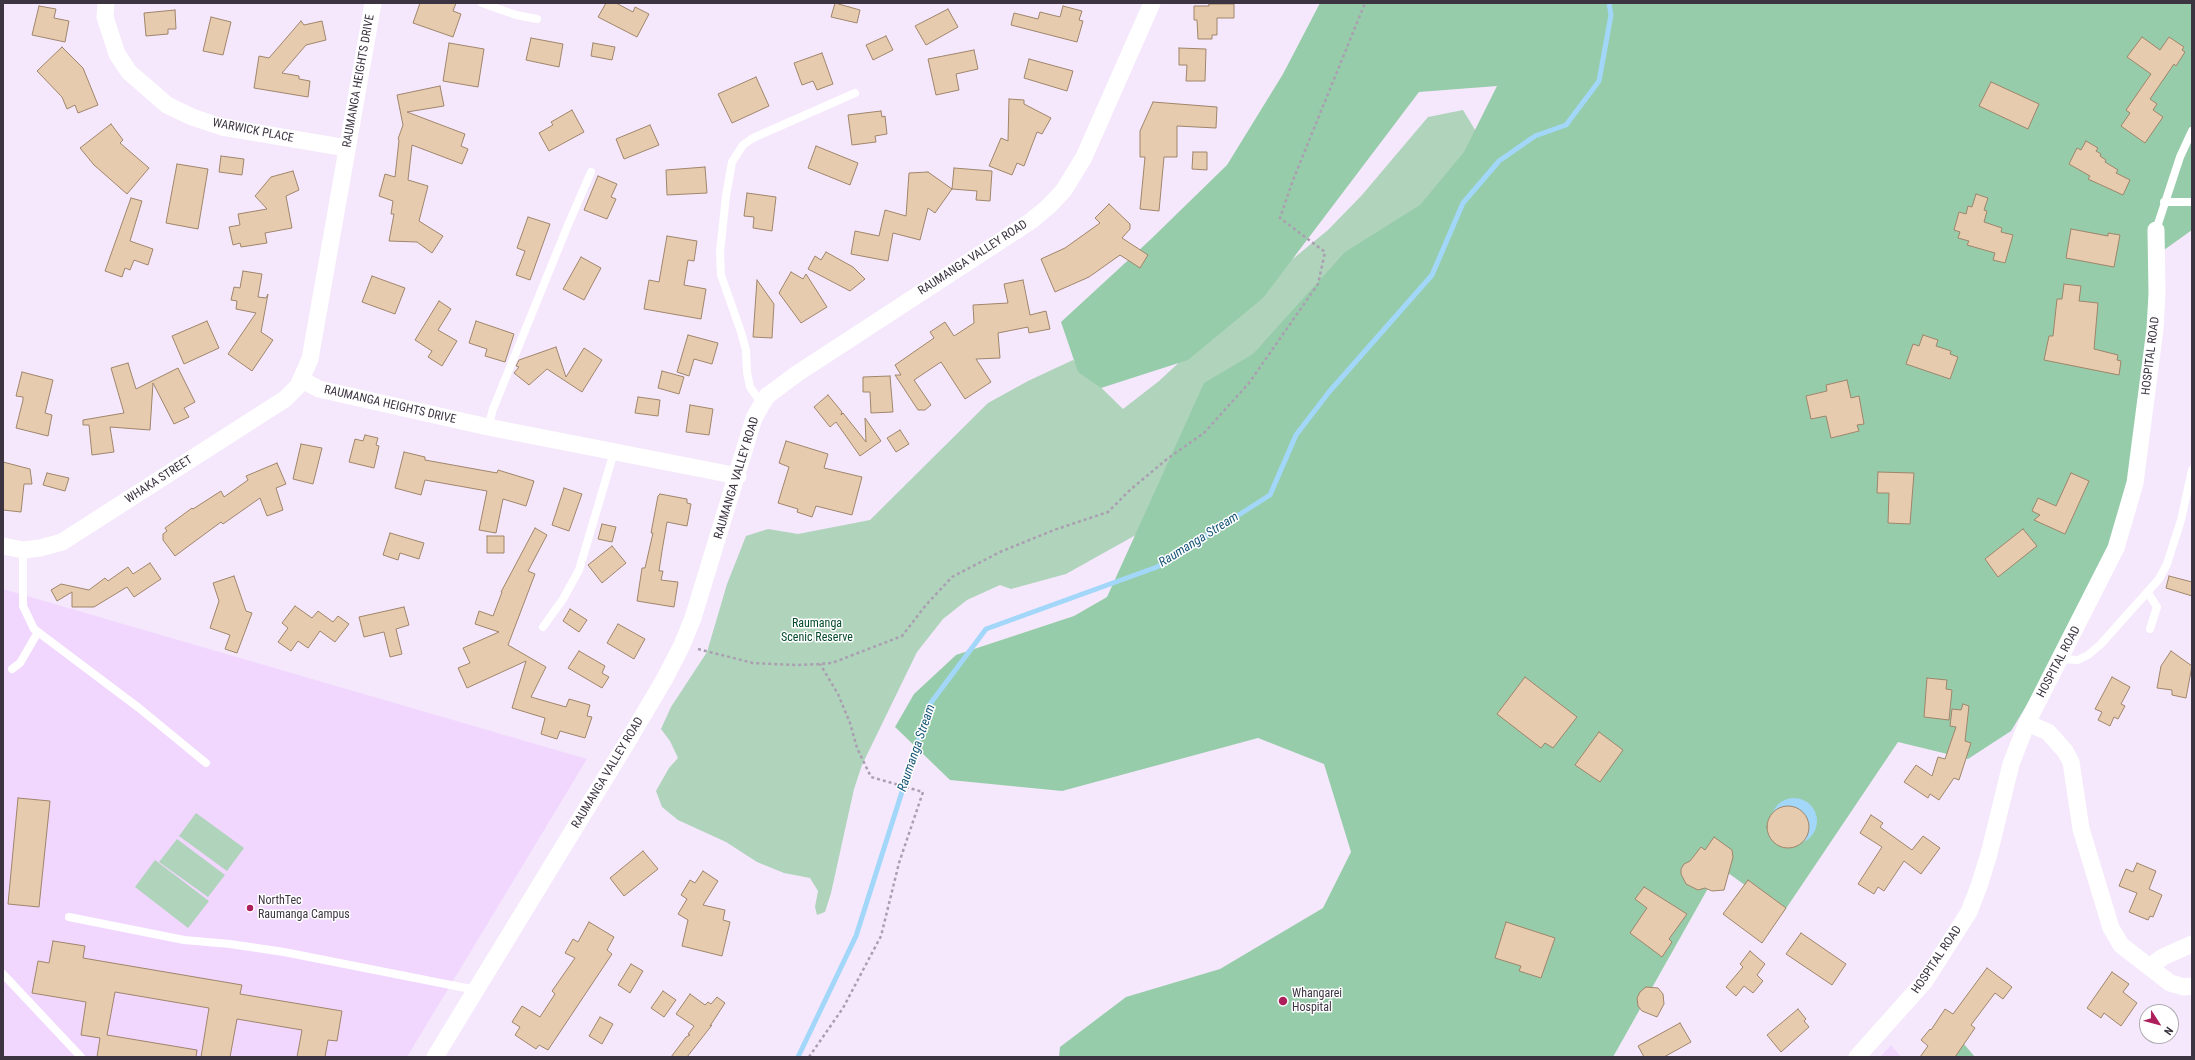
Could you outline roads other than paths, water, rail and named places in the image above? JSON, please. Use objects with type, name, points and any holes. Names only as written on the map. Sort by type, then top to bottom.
[{"type":"street","name":"WARWICK PLACE","points":[[106,3],[107,24],[117,54],[129,72],[167,105],[192,117],[222,127],[346,148]]},
{"type":"street","name":"RAUMANGA HEIGHTS DRIVE","points":[[373,3],[346,148],[310,359],[302,380],[319,389],[488,427],[738,476]]},
{"type":"street","name":"RAUMANGA VALLEY ROAD","points":[[434,1057],[664,680],[682,645],[693,618],[738,476],[754,418],[762,404],[773,391],[798,373],[1031,220],[1054,201],[1064,190],[1084,158],[1152,3]]},
{"type":"street","name":"HOSPITAL ROAD","points":[[1857,1057],[1925,981],[1969,912],[1985,867],[2011,764],[2027,723],[2116,548],[2135,483],[2155,329],[2157,294],[2156,230]]},
{"type":"street","name":"WHAKA STREET","points":[[3,546],[23,550],[40,548],[68,539],[285,399],[302,380]]},
{"type":"street","points":[[2027,723],[2048,732],[2065,751],[2071,762],[2081,829],[2111,928],[2121,945],[2170,983],[2184,987],[2192,986]]},
{"type":"street","points":[[2149,967],[2163,957],[2192,944]]},
{"type":"lane","points":[[482,3],[516,15],[537,19]]},
{"type":"lane","points":[[762,404],[750,387],[747,372],[746,350],[721,275],[722,238],[732,162],[736,152],[753,138],[855,93]]},
{"type":"lane","points":[[2156,230],[2180,157],[2192,131]]},
{"type":"lane","points":[[488,427],[493,409],[591,172]]},
{"type":"lane","points":[[2164,202],[2192,202]]},
{"type":"lane","points":[[543,627],[563,599],[578,570],[614,452]]},
{"type":"lane","points":[[2060,659],[2078,660],[2088,655],[2100,645],[2137,602],[2148,593],[2159,580],[2167,564],[2181,520],[2192,470]]},
{"type":"lane","points":[[23,550],[23,606],[34,629],[139,708],[206,763]]},
{"type":"lane","points":[[2148,593],[2157,607],[2150,629]]},
{"type":"lane","points":[[12,669],[23,659],[38,632]]},
{"type":"lane","points":[[69,917],[184,940],[230,944],[284,952],[476,990]]},
{"type":"lane","points":[[3,974],[81,1057]]},
{"type":"water","points":[[1799,798],[1811,804],[1816,812],[1816,830],[1811,838],[1803,843],[1789,844],[1777,838],[1772,830],[1771,816],[1777,804],[1785,799]]},
{"type":"waterway","name":"Raumanga Stream","points":[[798,1057],[856,936],[930,704],[986,629],[1157,567],[1270,495],[1296,435],[1329,392],[1432,275],[1463,203],[1499,161],[1535,136],[1566,125],[1599,81],[1611,15],[1609,3]]},
{"type":"place","name":"NorthTec Raumanga Campus","points":[[250,908]]},
{"type":"place","name":"Whangarei Hospital","points":[[1283,1001]]},
{"type":"park label","name":"Raumanga Scenic Reserve","points":[[817,631]]}]
